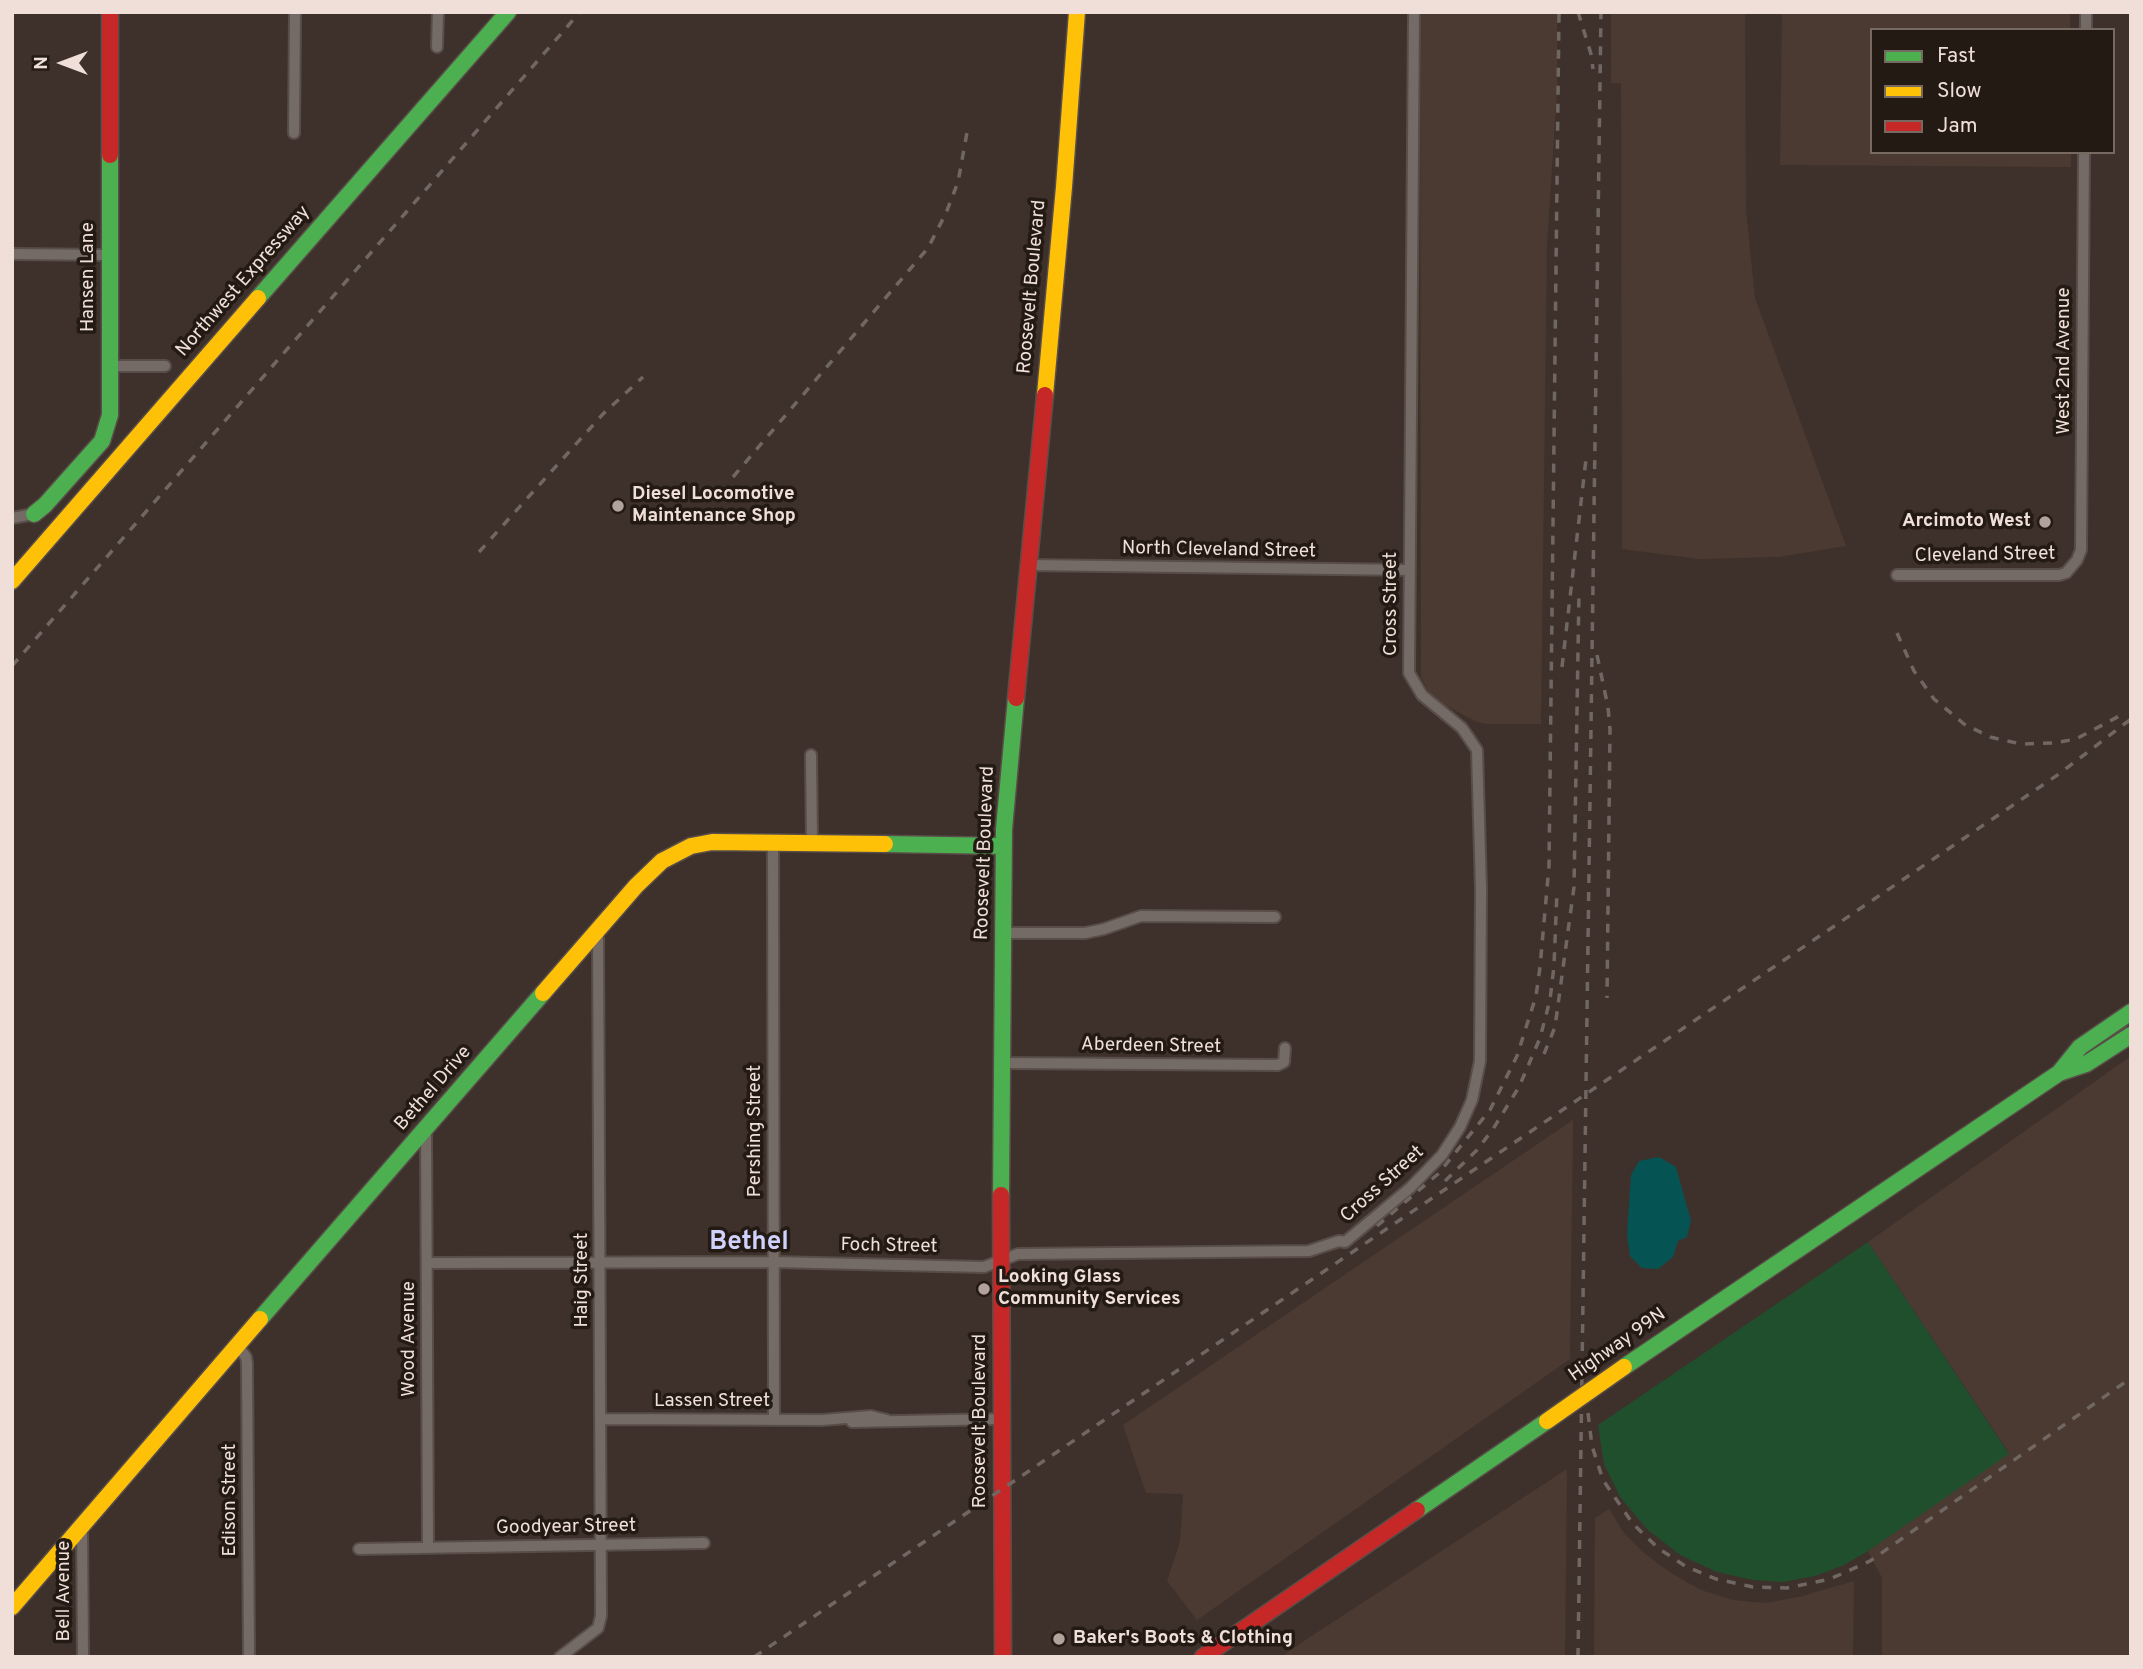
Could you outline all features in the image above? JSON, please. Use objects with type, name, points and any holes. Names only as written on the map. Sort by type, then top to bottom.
[{"type":"main road","name":"Hansen Lane","points":[[34,514],[102,441],[110,415],[110,12]]},
{"type":"main road","name":"Northwest Expressway","points":[[12,581],[508,12]]},
{"type":"main road","name":"Roosevelt Boulevard","points":[[1003,1657],[1001,1261],[1004,846],[1064,187],[1077,12]]},
{"type":"main road","name":"Bethel Drive","points":[[12,1607],[650,871],[675,852],[712,842],[1004,846]]},
{"type":"main road","points":[[2059,1073],[2080,1047],[2131,1012]]},
{"type":"main road","points":[[2059,1073],[2086,1064],[2131,1035]]},
{"type":"main road","name":"Highway 99N","points":[[1203,1657],[1624,1367],[2059,1073]]},
{"type":"street","points":[[295,12],[295,132]]},
{"type":"street","points":[[437,47],[438,12]]},
{"type":"street","name":"Cross Street","points":[[1345,1242],[1410,1188],[1442,1155],[1460,1127],[1472,1100],[1480,1061],[1481,889],[1478,750],[1462,727],[1422,695],[1409,673],[1414,12]]},
{"type":"street","name":"West 2nd Avenue","points":[[2071,568],[2081,550],[2084,154]]},
{"type":"street","points":[[12,254],[110,255]]},
{"type":"street","points":[[110,366],[165,366]]},
{"type":"street","points":[[12,518],[34,514]]},
{"type":"street","name":"North Cleveland Street","points":[[1028,565],[1410,570]]},
{"type":"street","name":"Cleveland Street","points":[[1896,575],[2059,575],[2071,568]]},
{"type":"street","points":[[811,755],[812,842]]},
{"type":"street","name":"Pershing Street","points":[[773,842],[774,1420]]},
{"type":"street","points":[[1004,933],[1085,933],[1141,916],[1275,917]]},
{"type":"street","name":"Haig Street","points":[[559,1657],[598,1628],[601,1616],[597,931]]},
{"type":"street","name":"Aberdeen Street","points":[[1003,1063],[1278,1065],[1284,1062],[1285,1048]]},
{"type":"street","name":"Wood Avenue","points":[[426,1129],[428,1548]]},
{"type":"street","name":"Foch Street","points":[[428,1263],[774,1262],[984,1267],[1018,1254],[1309,1251],[1339,1241],[1345,1242]]},
{"type":"street","name":"Edison Street","points":[[237,1346],[246,1357],[247,1363],[249,1657]]},
{"type":"street","name":"Lassen Street","points":[[601,1419],[822,1420],[869,1424],[887,1420],[1002,1419]]},
{"type":"street","name":"Bell Avenue","points":[[82,1524],[83,1657]]},
{"type":"street","name":"Goodyear Street","points":[[359,1549],[704,1543]]},
{"type":"shaded area","points":[[1420,12],[1557,12],[1557,90],[1547,245],[1541,724],[1486,724],[1475,721],[1439,702],[1427,689],[1421,677]]},
{"type":"shaded area","points":[[1611,12],[1745,12],[1746,210],[1755,298],[1846,546],[1779,557],[1699,559],[1622,549],[1621,83],[1611,83]]},
{"type":"shaded area","points":[[1782,12],[2070,12],[2070,28],[1870,28],[1870,154],[2071,154],[2071,167],[1780,165]]},
{"type":"shaded area","points":[[2131,1056],[2131,1657],[1882,1657],[1882,1578],[1868,1551],[2009,1453],[1868,1242]]},
{"type":"shaded area","points":[[1573,1120],[1570,1359],[1197,1620],[1167,1581],[1180,1542],[1183,1494],[1146,1493],[1123,1425]]},
{"type":"shaded area","points":[[1567,1469],[1565,1657],[1280,1657],[1307,1639]]},
{"type":"shaded area","points":[[1609,1509],[1624,1533],[1644,1553],[1671,1573],[1701,1590],[1733,1600],[1765,1603],[1799,1597],[1854,1581],[1853,1657],[1594,1657],[1595,1518]]},
{"type":"green space","points":[[1868,1242],[2009,1454],[1868,1551],[1842,1566],[1815,1576],[1783,1582],[1753,1580],[1717,1572],[1680,1555],[1648,1530],[1620,1497],[1604,1464],[1598,1425]]},
{"type":"water","points":[[1659,1157],[1676,1167],[1691,1221],[1687,1237],[1678,1241],[1673,1257],[1658,1269],[1642,1268],[1630,1256],[1627,1234],[1631,1175],[1639,1161]]},
{"type":"railway","points":[[12,666],[580,12]]},
{"type":"railway","points":[[1377,1226],[1438,1174],[1490,1110],[1517,1056],[1536,996],[1549,866],[1559,12]]},
{"type":"railway","points":[[1578,12],[1593,69]]},
{"type":"railway","points":[[1578,1657],[1601,12]]},
{"type":"railway","points":[[733,477],[928,248],[958,182],[968,127]]},
{"type":"railway","points":[[479,552],[603,414],[643,377]]},
{"type":"railway","points":[[1562,667],[1586,459]]},
{"type":"railway","points":[[1544,1054],[1555,1027],[1574,887],[1579,592]]},
{"type":"railway","points":[[1897,633],[1914,671],[1934,699],[1964,724],[1990,737],[2021,744],[2054,743],[2076,739],[2125,713]]},
{"type":"railway","points":[[1597,655],[1610,730],[1607,998]]},
{"type":"railway","points":[[754,1657],[2059,774],[2131,719]]},
{"type":"railway","points":[[1445,1181],[1477,1150],[1493,1129],[1519,1087],[1540,1038],[1550,1000],[1554,966],[1557,891]]},
{"type":"railway","points":[[1588,1413],[1592,1446],[1603,1480],[1633,1524],[1658,1548],[1685,1566],[1716,1579],[1753,1587],[1787,1588],[1830,1579],[1870,1561],[2131,1378]]},
{"type":"traffic: fast","points":[[258,298],[508,12]]},
{"type":"traffic: fast","points":[[34,514],[102,441],[110,415],[110,155]]},
{"type":"traffic: fast","points":[[1001,1195],[1004,829],[1016,698]]},
{"type":"traffic: fast","points":[[885,844],[1004,846]]},
{"type":"traffic: fast","points":[[260,1319],[543,993]]},
{"type":"traffic: fast","points":[[1624,1367],[2059,1073],[2080,1047],[2131,1012]]},
{"type":"traffic: fast","points":[[2059,1073],[2086,1064],[2131,1035]]},
{"type":"traffic: fast","points":[[1417,1510],[1547,1421]]},
{"type":"traffic: slow","points":[[1045,395],[1077,12]]},
{"type":"traffic: slow","points":[[12,581],[258,298]]},
{"type":"traffic: slow","points":[[543,993],[636,886],[662,861],[691,846],[712,842],[885,844]]},
{"type":"traffic: slow","points":[[12,1607],[260,1319]]},
{"type":"traffic: slow","points":[[1547,1421],[1624,1367]]},
{"type":"traffic: jam","points":[[110,12],[110,155]]},
{"type":"traffic: jam","points":[[1016,698],[1045,395]]},
{"type":"traffic: jam","points":[[1001,1195],[1003,1657]]},
{"type":"traffic: jam","points":[[1203,1657],[1417,1510]]},
{"type":"place","name":"Diesel Locomotive Maintenance Shop","points":[[618,506]]},
{"type":"place","name":"Arcimoto West","points":[[2045,522]]},
{"type":"place","name":"Looking Glass Community Services","points":[[984,1289]]},
{"type":"place","name":"Baker's Boots & Clothing","points":[[1059,1639]]},
{"type":"district","name":"Bethel","points":[[749,1244]]}]
